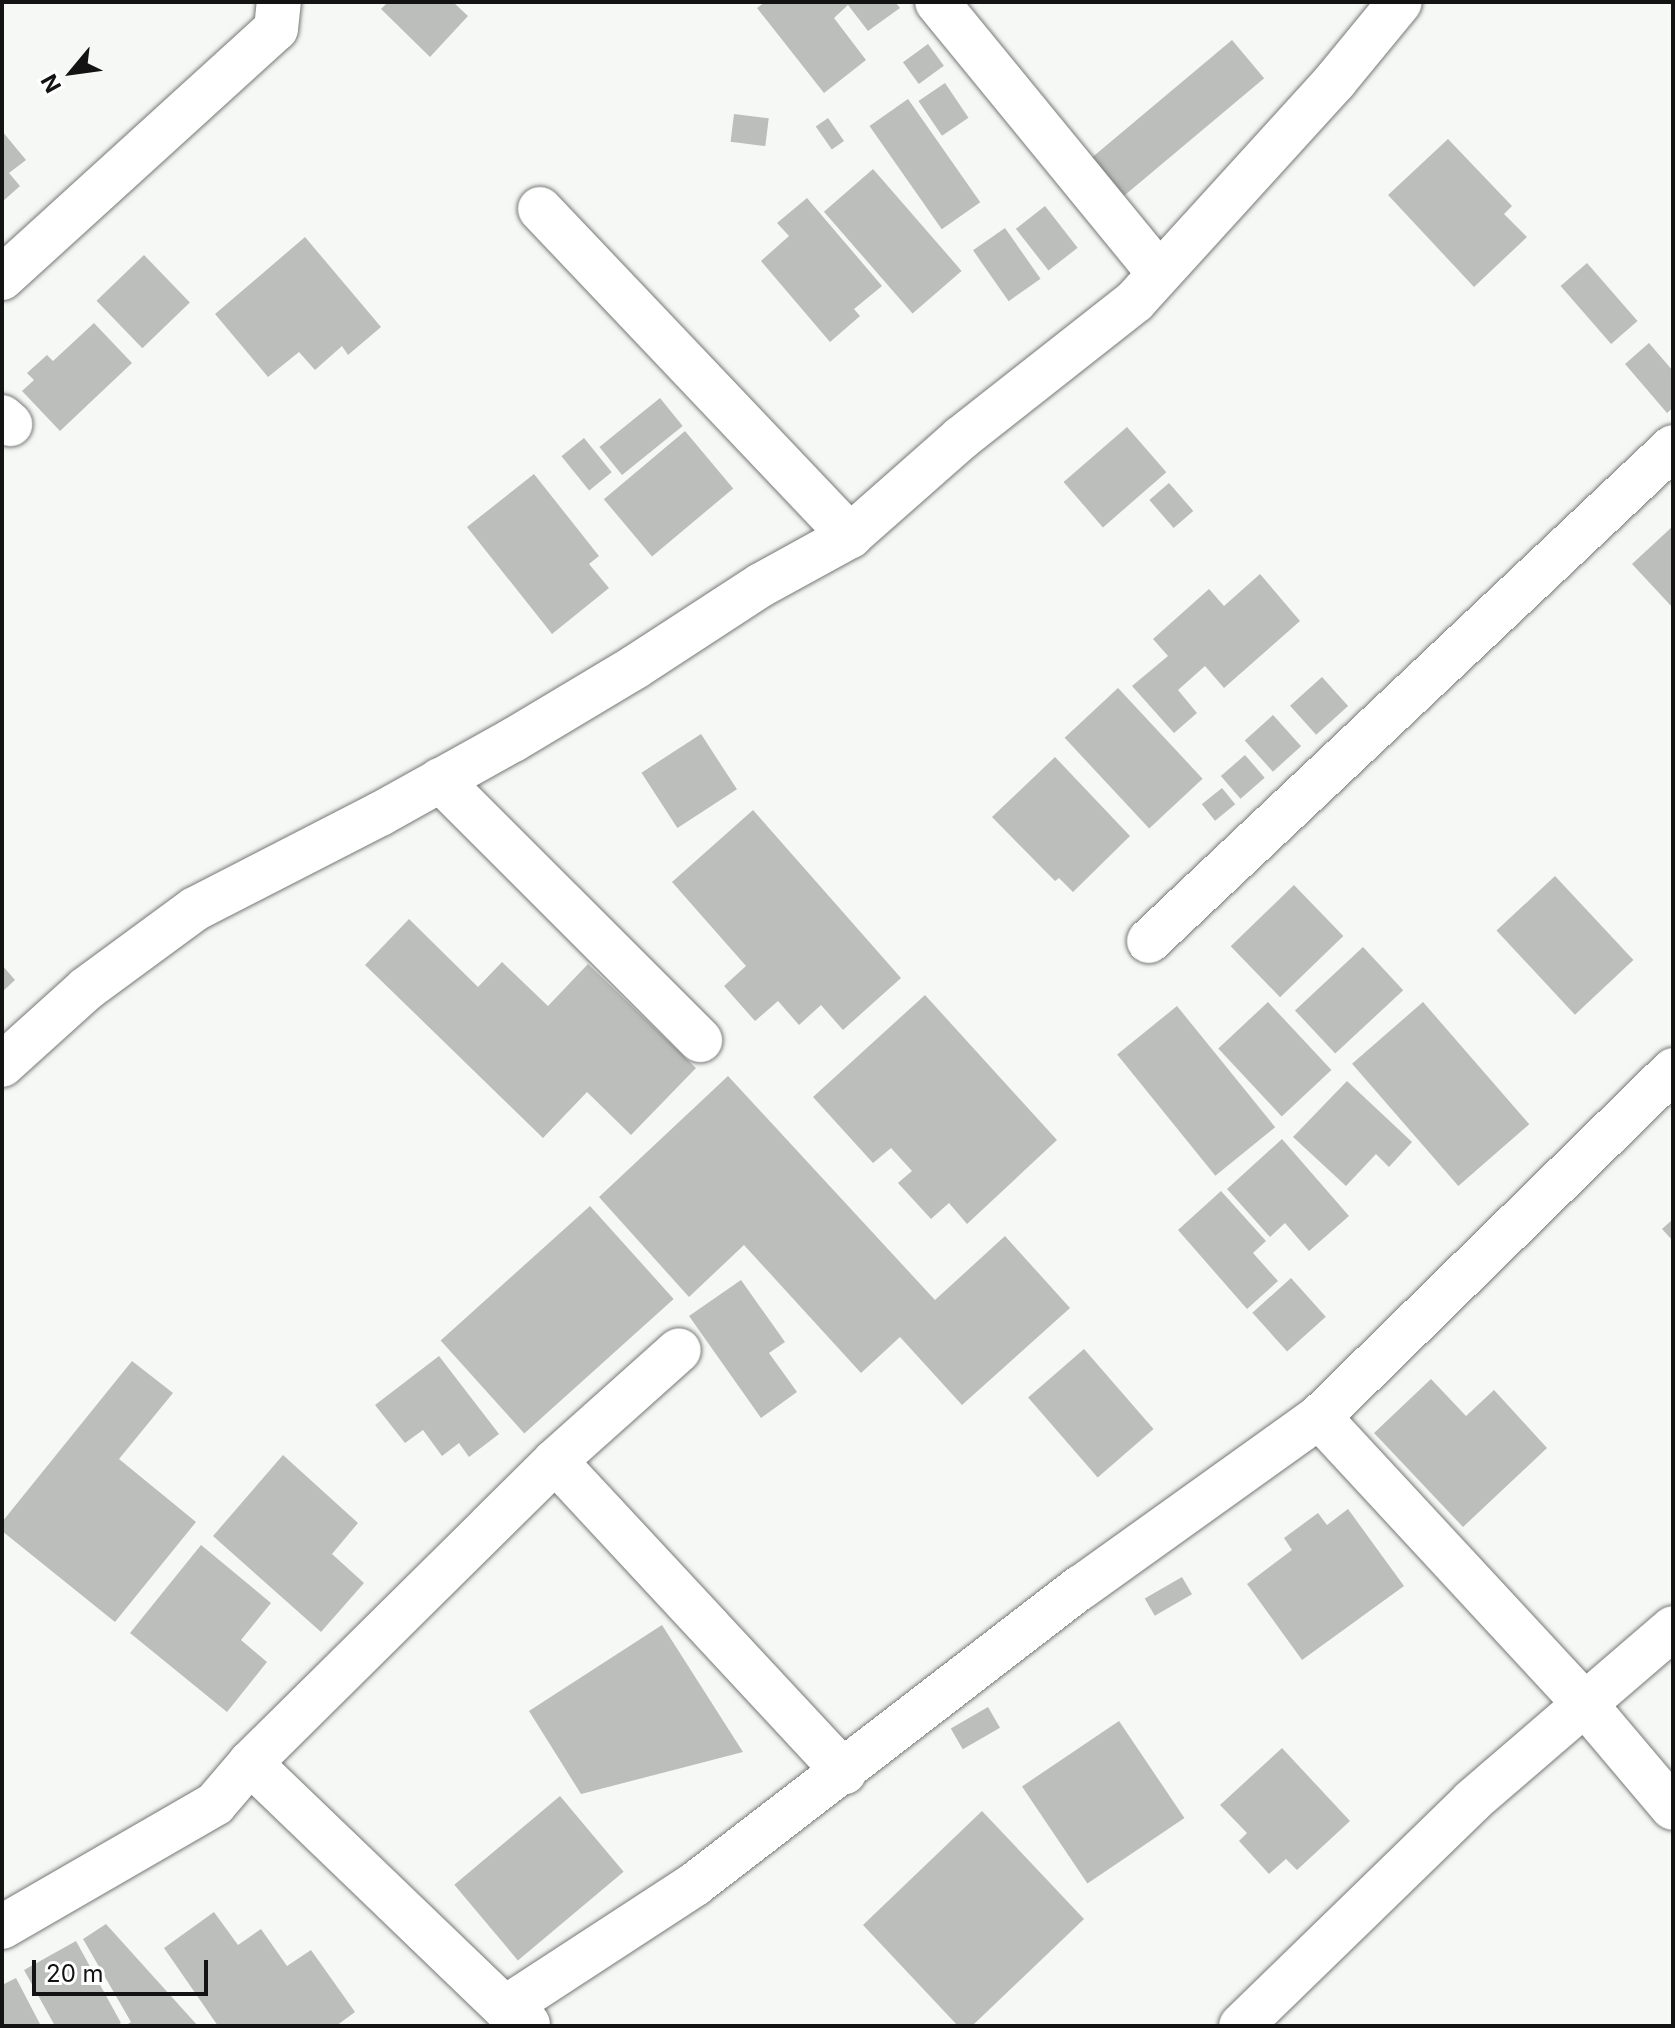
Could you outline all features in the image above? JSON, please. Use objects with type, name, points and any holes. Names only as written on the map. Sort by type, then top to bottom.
[{"type":"street","points":[[2,278],[276,29],[279,2]]},
{"type":"street","points":[[937,2],[1159,273]]},
{"type":"street","points":[[2,1065],[86,989],[195,909],[440,780],[635,667],[761,585],[850,536],[961,438],[1135,301],[1335,81],[1400,2]]},
{"type":"street","points":[[540,209],[850,536]]},
{"type":"street","points":[[1149,941],[1673,447]]},
{"type":"street","points":[[440,780],[700,1040]]},
{"type":"street","points":[[250,1763],[518,2017],[844,1772],[1080,1588],[1319,1417],[1673,1070]]},
{"type":"street","points":[[2,1927],[215,1804],[250,1763],[555,1461],[679,1350]]},
{"type":"street","points":[[1319,1417],[1585,1704],[1673,1808]]},
{"type":"street","points":[[555,1461],[844,1772]]},
{"type":"street","points":[[1241,2026],[1472,1801],[1673,1628]]},
{"type":"building","points":[[388,2],[453,2],[468,16],[430,57],[381,9]]},
{"type":"building","points":[[765,2],[895,2],[900,8],[868,31],[848,5],[834,18],[866,60],[824,93],[757,8]]},
{"type":"building","points":[[1232,40],[1264,78],[1123,197],[1091,158]]},
{"type":"building","points":[[928,44],[944,66],[919,84],[903,62]]},
{"type":"building","points":[[945,83],[968,118],[942,136],[918,101]]},
{"type":"building","points":[[908,99],[980,202],[942,229],[869,126]]},
{"type":"building","points":[[734,114],[769,118],[765,146],[731,142]]},
{"type":"building","points":[[828,118],[844,141],[832,150],[816,127]]},
{"type":"building","points":[[2,131],[26,160],[9,173],[20,186],[2,202]]},
{"type":"building","points":[[1448,139],[1512,206],[1504,214],[1527,237],[1474,287],[1388,195]]},
{"type":"building","points":[[873,169],[962,271],[913,314],[824,212]]},
{"type":"building","points":[[807,198],[882,286],[854,309],[860,316],[830,342],[761,261],[789,236],[777,223]]},
{"type":"building","points":[[1045,206],[1078,248],[1048,271],[1016,229]]},
{"type":"building","points":[[1005,228],[1041,279],[1009,301],[973,250]]},
{"type":"building","points":[[305,237],[381,327],[348,355],[342,346],[315,370],[299,352],[268,377],[215,314]]},
{"type":"building","points":[[144,255],[190,302],[142,348],[97,301]]},
{"type":"building","points":[[1587,263],[1638,321],[1611,344],[1561,286]]},
{"type":"building","points":[[94,323],[132,363],[60,431],[22,391],[34,380],[27,373],[47,355],[53,361]]},
{"type":"building","points":[[1649,343],[1673,371],[1673,408],[1667,413],[1625,364]]},
{"type":"building","points":[[660,398],[683,426],[622,475],[599,447]]},
{"type":"building","points":[[1127,427],[1166,472],[1103,527],[1064,482]]},
{"type":"building","points":[[685,431],[733,488],[652,557],[604,499]]},
{"type":"building","points":[[584,438],[612,472],[589,490],[561,456]]},
{"type":"building","points":[[534,474],[599,556],[589,564],[609,588],[552,634],[467,527]]},
{"type":"building","points":[[1169,483],[1193,511],[1174,528],[1149,500]]},
{"type":"building","points":[[1673,526],[1673,608],[1632,564]]},
{"type":"building","points":[[1260,574],[1300,621],[1224,688],[1205,666],[1178,690],[1197,713],[1174,733],[1132,686],[1168,656],[1153,639],[1209,589],[1224,606]]},
{"type":"building","points":[[1322,677],[1348,706],[1316,735],[1290,706]]},
{"type":"building","points":[[1118,688],[1203,779],[1149,828],[1065,738]]},
{"type":"building","points":[[1273,715],[1301,746],[1273,772],[1245,740]]},
{"type":"building","points":[[701,734],[737,789],[677,828],[641,773]]},
{"type":"building","points":[[1245,755],[1265,778],[1241,799],[1221,776]]},
{"type":"building","points":[[1055,757],[1130,836],[1073,892],[1059,878],[1055,881],[992,817]]},
{"type":"building","points":[[1222,788],[1235,804],[1215,821],[1202,804]]},
{"type":"building","points":[[753,810],[901,978],[843,1030],[821,1005],[799,1025],[778,1001],[755,1021],[724,986],[746,966],[672,882]]},
{"type":"building","points":[[1555,876],[1633,960],[1575,1015],[1496,931]]},
{"type":"building","points":[[1294,885],[1343,936],[1280,997],[1231,946]]},
{"type":"building","points":[[409,919],[478,987],[502,962],[548,1006],[588,964],[696,1068],[631,1135],[587,1092],[543,1138],[365,965]]},
{"type":"building","points":[[1363,947],[1403,990],[1335,1054],[1295,1010]]},
{"type":"building","points":[[2,965],[15,980],[2,992]]},
{"type":"building","points":[[925,995],[1057,1140],[967,1224],[949,1203],[931,1219],[898,1183],[912,1171],[891,1148],[873,1163],[813,1097]]},
{"type":"building","points":[[1268,1002],[1331,1070],[1282,1116],[1218,1048]]},
{"type":"building","points":[[1423,1002],[1529,1124],[1458,1186],[1352,1064]]},
{"type":"building","points":[[1177,1006],[1275,1127],[1215,1176],[1117,1054]]},
{"type":"building","points":[[728,1076],[935,1300],[1005,1236],[1070,1308],[962,1405],[900,1337],[861,1373],[744,1245],[689,1297],[599,1197]]},
{"type":"building","points":[[1347,1081],[1412,1142],[1389,1167],[1376,1154],[1346,1186],[1293,1137]]},
{"type":"building","points":[[1282,1139],[1349,1216],[1309,1251],[1285,1223],[1270,1237],[1227,1189]]},
{"type":"building","points":[[1221,1191],[1266,1241],[1253,1253],[1278,1281],[1247,1309],[1178,1230]]},
{"type":"building","points":[[590,1206],[674,1299],[524,1433],[441,1340]]},
{"type":"building","points":[[1673,1219],[1673,1241],[1662,1229]]},
{"type":"building","points":[[1291,1278],[1326,1317],[1287,1351],[1252,1313]]},
{"type":"building","points":[[741,1280],[785,1342],[769,1353],[797,1392],[761,1418],[689,1316]]},
{"type":"building","points":[[1084,1349],[1154,1429],[1098,1478],[1028,1398]]},
{"type":"building","points":[[439,1356],[499,1434],[469,1457],[459,1443],[442,1456],[423,1430],[405,1443],[375,1405]]},
{"type":"building","points":[[132,1361],[173,1393],[119,1459],[196,1522],[115,1622],[2,1531],[2,1522]]},
{"type":"building","points":[[1431,1379],[1466,1416],[1494,1390],[1547,1448],[1463,1527],[1374,1433]]},
{"type":"building","points":[[283,1455],[358,1523],[332,1554],[364,1583],[321,1632],[213,1536]]},
{"type":"building","points":[[1348,1509],[1404,1586],[1302,1660],[1247,1584],[1292,1550],[1284,1538],[1318,1513],[1327,1525]]},
{"type":"building","points":[[201,1545],[271,1603],[241,1640],[267,1662],[227,1712],[130,1633]]},
{"type":"building","points":[[1182,1577],[1192,1594],[1155,1616],[1145,1598]]},
{"type":"building","points":[[662,1625],[743,1752],[581,1794],[529,1711]]},
{"type":"building","points":[[988,1707],[1000,1728],[963,1749],[951,1728]]},
{"type":"building","points":[[1119,1721],[1184,1818],[1087,1883],[1022,1786]]},
{"type":"building","points":[[1282,1748],[1350,1821],[1297,1870],[1286,1859],[1269,1874],[1239,1841],[1247,1833],[1220,1805]]},
{"type":"building","points":[[560,1796],[624,1872],[518,1961],[454,1885]]},
{"type":"building","points":[[982,1811],[1084,1919],[972,2026],[958,2026],[863,1925]]},
{"type":"building","points":[[214,1912],[238,1945],[261,1929],[287,1966],[311,1950],[355,2012],[336,2026],[218,2026],[164,1948]]},
{"type":"building","points":[[106,1924],[198,2026],[125,2026],[131,2022],[83,1939]]},
{"type":"building","points":[[76,1941],[121,2023],[116,2026],[55,2026],[24,1970]]},
{"type":"building","points":[[16,1978],[41,2026],[2,2026],[2,1985]]}]
